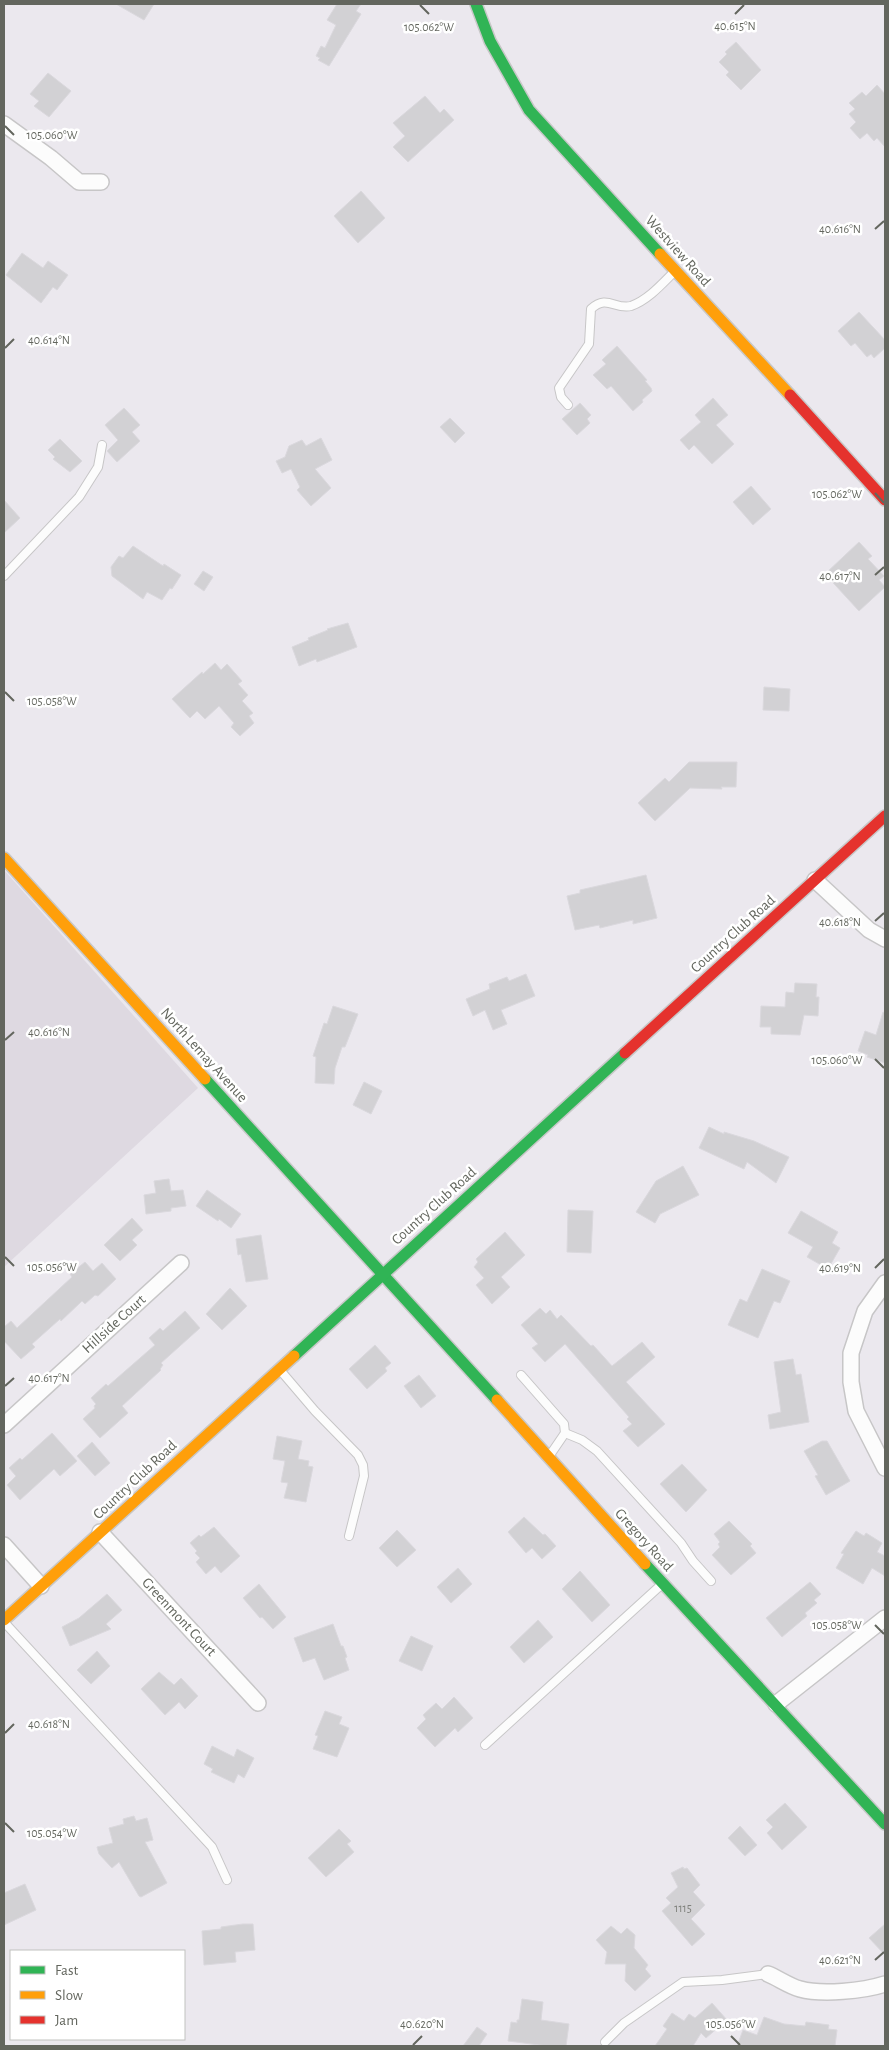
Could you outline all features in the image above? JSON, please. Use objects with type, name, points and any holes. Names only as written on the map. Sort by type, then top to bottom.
[{"type":"street","name":"Westview Road","points":[[476,4],[490,41],[529,110],[885,500]]},
{"type":"street","points":[[4,124],[51,158],[79,182],[101,182]]},
{"type":"street","name":"Country Club Road","points":[[4,1621],[278,1368],[885,816]]},
{"type":"street","name":"North Lemay Avenue","points":[[4,858],[383,1273]]},
{"type":"street","points":[[815,880],[869,930],[885,939]]},
{"type":"street","name":"Hillside Court","points":[[4,1425],[181,1263]]},
{"type":"street","name":"Gregory Road","points":[[383,1273],[663,1584],[885,1824]]},
{"type":"street","points":[[885,1283],[865,1311],[852,1353],[851,1382],[856,1411],[885,1468]]},
{"type":"street","name":"Greenmont Court","points":[[100,1532],[258,1703]]},
{"type":"street","points":[[4,1545],[41,1586]]},
{"type":"street","points":[[776,1704],[885,1618]]},
{"type":"street","points":[[768,1974],[800,1989],[842,1992],[872,1988],[885,1984]]},
{"type":"lane","points":[[568,405],[561,397],[559,388],[589,344],[591,309],[597,303],[604,302],[629,307],[642,301],[676,271]]},
{"type":"lane","points":[[4,576],[79,497],[98,467],[102,446]]},
{"type":"lane","points":[[278,1368],[315,1411],[358,1455],[363,1465],[364,1476],[349,1536]]},
{"type":"lane","points":[[521,1375],[564,1424],[565,1433],[548,1456]]},
{"type":"lane","points":[[565,1433],[582,1440],[597,1451],[681,1543],[692,1561],[711,1580]]},
{"type":"lane","points":[[485,1745],[663,1584]]},
{"type":"lane","points":[[4,1621],[212,1847],[227,1880]]},
{"type":"lane","points":[[605,2042],[624,2023],[682,1982],[722,1980],[768,1974]]},
{"type":"shaded area","points":[[4,870],[198,1088],[4,1267]]},
{"type":"building","points":[[116,4],[154,4],[144,20]]},
{"type":"building","points":[[337,4],[361,4],[356,11],[361,14],[329,66],[318,60],[320,58],[316,56],[321,46],[325,48],[336,25],[327,20]]},
{"type":"building","points":[[736,42],[761,70],[741,90],[726,75],[729,72],[719,62],[727,54],[725,52]]},
{"type":"building","points":[[48,73],[71,91],[49,117],[34,106],[39,101],[30,94]]},
{"type":"building","points":[[877,85],[885,94],[885,147],[877,138],[874,141],[867,133],[860,139],[850,128],[856,122],[849,114],[855,109],[849,103],[862,92],[866,96]]},
{"type":"building","points":[[425,96],[440,113],[444,109],[454,120],[408,162],[393,147],[405,136],[393,123]]},
{"type":"building","points":[[361,191],[385,218],[358,243],[334,216]]},
{"type":"building","points":[[22,253],[43,268],[48,261],[68,275],[57,290],[53,287],[41,303],[6,275]]},
{"type":"building","points":[[859,312],[885,340],[885,348],[874,358],[871,354],[867,357],[855,343],[851,346],[838,331]]},
{"type":"building","points":[[617,346],[647,380],[645,381],[652,391],[633,411],[611,386],[607,389],[593,375],[606,364],[602,360]]},
{"type":"building","points":[[713,398],[728,415],[716,425],[734,444],[712,464],[694,445],[689,450],[680,440],[701,422],[695,415]]},
{"type":"building","points":[[580,403],[591,415],[587,419],[590,423],[577,435],[562,419]]},
{"type":"building","points":[[124,408],[140,425],[132,432],[140,441],[117,462],[107,451],[118,440],[105,425]]},
{"type":"building","points":[[450,418],[465,433],[455,443],[440,427]]},
{"type":"building","points":[[321,438],[332,460],[315,469],[331,488],[311,506],[297,490],[300,487],[291,469],[282,473],[276,461],[285,457],[289,446],[302,440],[306,446]]},
{"type":"building","points":[[60,439],[82,461],[70,472],[53,459],[55,457],[48,450]]},
{"type":"building","points":[[751,486],[771,509],[753,525],[733,502]]},
{"type":"building","points":[[4,500],[20,518],[4,533]]},
{"type":"building","points":[[859,542],[872,556],[868,559],[884,576],[879,580],[885,587],[859,611],[825,574]]},
{"type":"building","points":[[133,546],[163,566],[164,564],[181,575],[162,600],[147,592],[143,599],[112,576],[111,567],[119,556],[123,558]]},
{"type":"building","points":[[203,571],[213,577],[204,591],[194,584]]},
{"type":"building","points":[[348,623],[357,647],[317,662],[316,659],[299,666],[292,647],[309,640],[308,638],[327,629]]},
{"type":"building","points":[[215,663],[221,670],[227,664],[242,681],[238,684],[248,695],[242,701],[253,713],[249,716],[254,723],[240,736],[231,727],[234,723],[219,706],[205,719],[197,711],[190,718],[172,699]]},
{"type":"building","points":[[764,687],[790,689],[789,711],[763,710]]},
{"type":"building","points":[[689,762],[737,762],[736,787],[721,787],[722,789],[690,788],[655,821],[638,803],[665,778],[669,782]]},
{"type":"building","points":[[646,875],[657,918],[633,924],[633,920],[600,928],[599,925],[575,930],[567,896],[580,893],[580,890]]},
{"type":"building","points":[[526,974],[535,996],[501,1010],[507,1024],[493,1030],[485,1010],[473,1016],[466,999],[490,989],[489,984],[507,977],[509,981]]},
{"type":"building","points":[[795,983],[817,984],[816,997],[819,997],[818,1016],[804,1015],[800,1035],[771,1034],[771,1027],[760,1027],[761,1006],[785,1007],[786,992],[794,993]]},
{"type":"building","points":[[333,1006],[358,1014],[345,1047],[342,1047],[335,1068],[334,1084],[315,1083],[316,1057],[313,1056],[324,1023],[327,1024]]},
{"type":"building","points":[[883,1012],[885,1013],[885,1063],[867,1057],[868,1055],[858,1051],[865,1031],[876,1035]]},
{"type":"building","points":[[364,1082],[382,1091],[371,1114],[353,1105]]},
{"type":"building","points":[[709,1127],[724,1134],[724,1132],[754,1141],[789,1157],[776,1183],[747,1162],[744,1169],[699,1148]]},
{"type":"building","points":[[683,1166],[699,1195],[660,1214],[655,1223],[636,1212],[656,1181]]},
{"type":"building","points":[[169,1179],[171,1191],[183,1190],[186,1206],[171,1208],[171,1211],[146,1214],[144,1195],[156,1193],[154,1181]]},
{"type":"building","points":[[207,1190],[241,1214],[231,1228],[196,1206]]},
{"type":"building","points":[[568,1210],[593,1211],[591,1253],[567,1252]]},
{"type":"building","points":[[801,1211],[838,1232],[832,1243],[840,1248],[828,1269],[807,1257],[813,1247],[788,1233]]},
{"type":"building","points":[[132,1218],[143,1230],[132,1240],[137,1245],[120,1261],[104,1245]]},
{"type":"building","points":[[505,1232],[525,1255],[501,1277],[510,1287],[492,1304],[476,1285],[484,1278],[474,1267],[478,1262],[476,1259]]},
{"type":"building","points":[[261,1235],[268,1279],[246,1282],[241,1254],[238,1255],[236,1239]]},
{"type":"building","points":[[85,1262],[93,1271],[102,1263],[116,1279],[98,1296],[95,1295],[85,1304],[82,1301],[61,1321],[60,1319],[32,1344],[35,1347],[21,1359],[4,1341],[4,1327],[11,1321],[17,1328],[72,1277],[70,1274]]},
{"type":"building","points":[[762,1269],[790,1281],[780,1303],[774,1301],[758,1338],[728,1325],[740,1299],[747,1302]]},
{"type":"building","points":[[230,1288],[247,1306],[222,1330],[206,1314]]},
{"type":"building","points":[[540,1308],[546,1314],[550,1310],[557,1319],[561,1315],[612,1366],[642,1342],[655,1357],[626,1382],[665,1424],[638,1447],[623,1431],[632,1424],[627,1419],[629,1417],[565,1344],[545,1362],[532,1348],[538,1344],[521,1325]]},
{"type":"building","points":[[185,1311],[200,1328],[161,1363],[163,1365],[161,1370],[122,1406],[128,1413],[100,1438],[83,1419],[95,1408],[96,1404],[91,1398],[106,1384],[108,1386],[155,1345],[149,1338],[160,1328],[163,1331]]},
{"type":"building","points":[[375,1345],[391,1363],[385,1368],[387,1371],[367,1389],[349,1369]]},
{"type":"building","points":[[793,1359],[796,1375],[801,1374],[809,1422],[770,1429],[768,1415],[781,1412],[774,1362]]},
{"type":"building","points":[[419,1375],[436,1396],[421,1408],[404,1386]]},
{"type":"building","points":[[52,1433],[77,1461],[60,1476],[54,1469],[20,1500],[7,1485],[16,1476],[9,1468],[20,1458],[22,1460]]},
{"type":"building","points":[[277,1436],[302,1441],[298,1459],[309,1461],[308,1466],[313,1467],[306,1502],[284,1498],[288,1483],[281,1482],[285,1461],[273,1459]]},
{"type":"building","points":[[822,1441],[827,1441],[850,1481],[826,1495],[815,1476],[818,1475],[804,1451]]},
{"type":"building","points":[[92,1442],[110,1463],[95,1476],[77,1456]]},
{"type":"building","points":[[682,1464],[707,1490],[686,1512],[660,1484]]},
{"type":"building","points":[[524,1517],[543,1535],[545,1534],[556,1546],[542,1559],[532,1548],[526,1553],[508,1532]]},
{"type":"building","points":[[729,1521],[752,1544],[750,1546],[756,1553],[731,1575],[712,1555],[720,1547],[718,1544],[720,1542],[714,1534]]},
{"type":"building","points":[[214,1527],[240,1556],[221,1573],[215,1566],[206,1574],[196,1562],[200,1558],[190,1543],[199,1535],[201,1537]]},
{"type":"building","points":[[397,1530],[416,1550],[397,1567],[379,1548]]},
{"type":"building","points":[[856,1531],[864,1536],[866,1533],[882,1543],[877,1552],[885,1556],[885,1576],[872,1568],[863,1584],[836,1568],[844,1554],[841,1553]]},
{"type":"building","points":[[458,1568],[472,1584],[451,1603],[437,1587]]},
{"type":"building","points":[[580,1571],[610,1605],[592,1622],[562,1589]]},
{"type":"building","points":[[810,1582],[821,1594],[814,1600],[817,1603],[805,1613],[807,1616],[782,1637],[766,1618]]},
{"type":"building","points":[[259,1584],[286,1617],[273,1629],[262,1617],[260,1618],[243,1598]]},
{"type":"building","points":[[107,1594],[122,1610],[106,1624],[111,1629],[70,1646],[62,1627],[79,1618]]},
{"type":"building","points":[[538,1620],[553,1637],[524,1663],[510,1647]]},
{"type":"building","points":[[333,1624],[347,1657],[345,1658],[349,1670],[324,1680],[315,1658],[303,1662],[294,1638]]},
{"type":"building","points":[[411,1636],[433,1646],[422,1671],[399,1661]]},
{"type":"building","points":[[97,1651],[110,1666],[91,1684],[77,1670]]},
{"type":"building","points":[[159,1672],[174,1685],[181,1678],[198,1696],[185,1709],[179,1702],[165,1715],[141,1689]]},
{"type":"building","points":[[454,1697],[473,1718],[458,1732],[455,1728],[435,1747],[417,1728],[426,1719],[423,1715],[436,1703],[442,1709]]},
{"type":"building","points":[[325,1711],[342,1717],[339,1724],[349,1728],[337,1757],[313,1749],[318,1736],[315,1735]]},
{"type":"building","points":[[212,1746],[234,1757],[237,1749],[254,1758],[244,1778],[238,1774],[234,1783],[211,1772],[213,1769],[204,1764]]},
{"type":"building","points":[[785,1803],[807,1827],[782,1850],[767,1833],[773,1827],[766,1820]]},
{"type":"building","points":[[134,1816],[136,1821],[147,1818],[153,1840],[145,1842],[167,1883],[141,1897],[119,1862],[112,1868],[99,1854],[97,1847],[113,1843],[109,1828],[124,1824],[123,1819]]},
{"type":"building","points":[[740,1826],[757,1845],[745,1856],[728,1838]]},
{"type":"building","points":[[339,1829],[351,1841],[347,1844],[354,1852],[326,1877],[308,1858]]},
{"type":"building","points":[[683,1867],[684,1869],[687,1868],[700,1885],[693,1892],[705,1905],[691,1919],[705,1934],[692,1946],[662,1911],[671,1903],[666,1898],[678,1887],[671,1873]]},
{"type":"building","points":[[25,1884],[36,1910],[4,1925],[4,1893]]},
{"type":"building","points":[[253,1924],[255,1950],[235,1952],[236,1962],[204,1965],[202,1931]]},
{"type":"building","points":[[885,1924],[885,1955],[869,1938]]},
{"type":"building","points":[[611,1926],[621,1934],[627,1928],[635,1935],[634,1948],[648,1965],[645,1969],[651,1976],[635,1991],[625,1981],[626,1964],[605,1964],[607,1952],[596,1940]]},
{"type":"building","points":[[522,1999],[543,2002],[541,2020],[569,2024],[566,2046],[547,2046],[508,2041],[511,2022],[517,2023],[517,2020],[519,2020]]},
{"type":"building","points":[[712,2003],[727,2020],[706,2038],[701,2033],[693,2046],[655,2046],[667,2029],[663,2026],[672,2013],[684,2021],[689,2014],[695,2018]]},
{"type":"building","points":[[764,2017],[784,2024],[805,2026],[806,2022],[829,2025],[828,2029],[837,2030],[835,2046],[737,2046],[743,2030],[757,2035]]},
{"type":"building","points":[[477,2027],[487,2034],[479,2046],[463,2046]]},
{"type":"traffic: fast","points":[[476,4],[490,41],[529,110],[660,254]]},
{"type":"traffic: fast","points":[[294,1356],[625,1053]]},
{"type":"traffic: fast","points":[[205,1079],[497,1400]]},
{"type":"traffic: fast","points":[[645,1564],[885,1824]]},
{"type":"traffic: slow","points":[[660,254],[790,395]]},
{"type":"traffic: slow","points":[[4,858],[205,1079]]},
{"type":"traffic: slow","points":[[4,1620],[294,1356]]},
{"type":"traffic: slow","points":[[497,1400],[645,1564]]},
{"type":"traffic: jam","points":[[790,395],[885,500]]},
{"type":"traffic: jam","points":[[625,1053],[885,816]]}]
